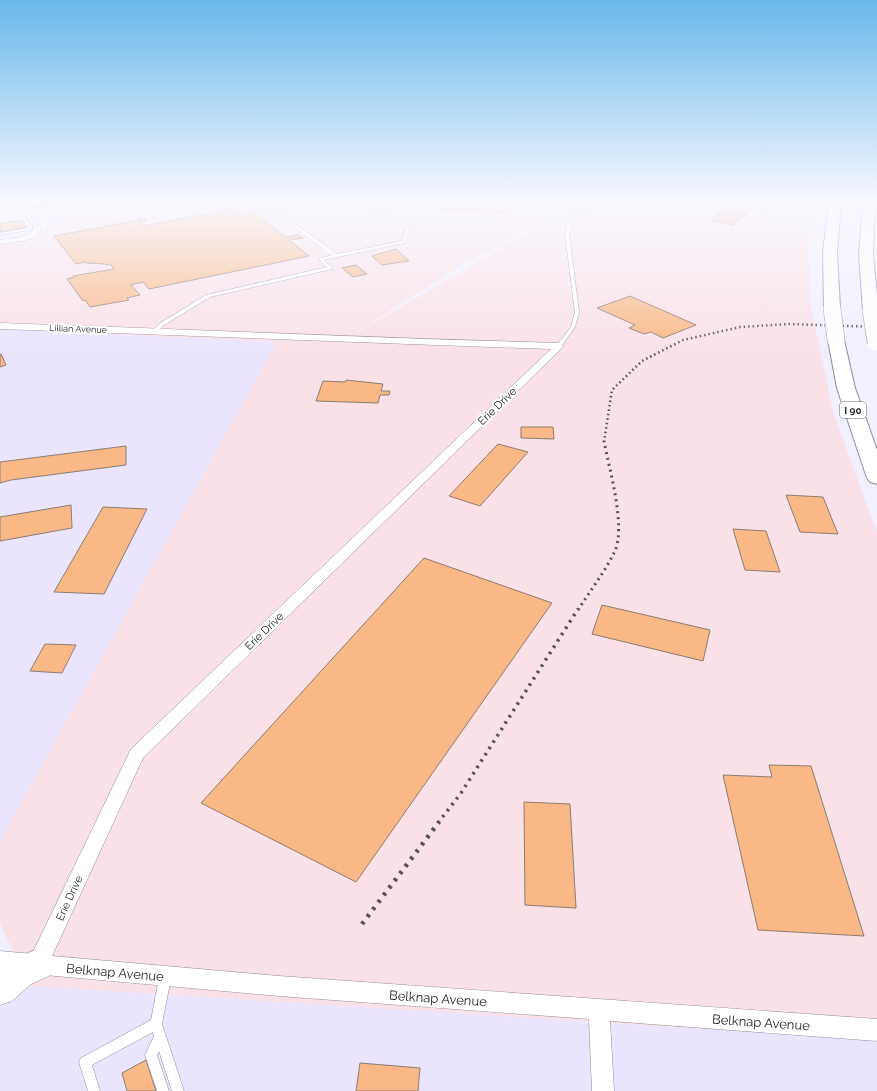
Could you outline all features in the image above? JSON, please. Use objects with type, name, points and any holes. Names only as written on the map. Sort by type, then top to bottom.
[{"type":"highway","name":"I 90","points":[[830,253],[832,308],[836,340],[846,388],[877,478]]},
{"type":"highway","points":[[866,253],[871,310],[876,343]]},
{"type":"main road","points":[[0,989],[19,973],[37,965]]},
{"type":"street","name":"Lillian Avenue","points":[[0,326],[326,339],[559,346]]},
{"type":"street","name":"Erie Drive","points":[[37,965],[137,754],[559,346]]},
{"type":"street","name":"Belknap Avenue","points":[[0,961],[279,986],[877,1030]]},
{"type":"street","points":[[599,1010],[603,1091]]},
{"type":"lane","points":[[332,253],[336,256]]},
{"type":"lane","points":[[155,331],[162,324],[208,296],[330,268],[320,259],[351,253]]},
{"type":"lane","points":[[559,346],[573,327],[577,312],[569,253]]},
{"type":"lane","points":[[166,976],[156,1024],[178,1091]]},
{"type":"lane","points":[[94,1091],[85,1062],[156,1024]]},
{"type":"lane","points":[[160,1037],[151,1056],[163,1091]]},
{"type":"shaded area","points":[[0,253],[485,253],[460,266],[349,337],[495,253],[809,253],[810,303],[833,411],[877,533],[877,1040],[31,986],[0,924],[0,841],[277,342],[0,329]]},
{"type":"shaded area","points":[[0,329],[277,342],[0,841]]},
{"type":"shaded area","points":[[31,986],[877,1040],[877,1091],[0,1091],[0,1007]]},
{"type":"building","points":[[67,253],[305,253],[309,256],[149,289],[143,282],[131,285],[140,295],[127,298],[129,300],[90,307],[85,300],[83,301],[67,279],[74,277],[73,276],[114,269],[110,264],[106,265],[86,262],[76,264]]},
{"type":"building","points":[[383,253],[400,253],[409,261],[382,265],[372,256]]},
{"type":"building","points":[[356,265],[367,274],[353,277],[342,268]]},
{"type":"building","points":[[630,296],[696,325],[663,338],[651,332],[644,334],[629,328],[635,325],[597,308]]},
{"type":"building","points":[[1,354],[6,365],[0,367],[0,355]]},
{"type":"building","points":[[346,380],[383,384],[381,391],[390,391],[389,395],[380,395],[378,403],[316,401],[323,381],[345,382]]},
{"type":"building","points":[[521,427],[553,427],[554,439],[521,438]]},
{"type":"building","points":[[498,444],[528,452],[480,506],[449,496]]},
{"type":"building","points":[[126,446],[126,465],[11,480],[0,483],[0,462]]},
{"type":"building","points":[[786,495],[823,497],[838,534],[800,532]]},
{"type":"building","points":[[71,505],[72,528],[0,541],[0,517]]},
{"type":"building","points":[[103,507],[147,509],[104,594],[54,592]]},
{"type":"building","points":[[733,529],[766,531],[780,572],[745,570]]},
{"type":"building","points":[[424,558],[552,603],[356,882],[201,803]]},
{"type":"building","points":[[602,605],[710,630],[703,661],[592,634]]},
{"type":"building","points":[[45,644],[76,645],[62,673],[30,671]]},
{"type":"building","points":[[769,765],[811,766],[864,936],[758,930],[723,775],[772,777]]},
{"type":"building","points":[[524,802],[570,804],[576,908],[525,905]]},
{"type":"building","points":[[146,1060],[156,1091],[127,1091],[122,1073]]},
{"type":"building","points":[[360,1063],[420,1068],[418,1091],[356,1091]]},
{"type":"railway","points":[[604,441],[612,390],[642,361],[683,340],[740,327],[789,324],[877,327]]},
{"type":"railway","points":[[578,610],[610,560],[618,542],[619,529],[616,498],[604,441]]},
{"type":"railway","points":[[438,823],[461,793],[578,609]]},
{"type":"railway","points":[[362,924],[439,822]]}]
